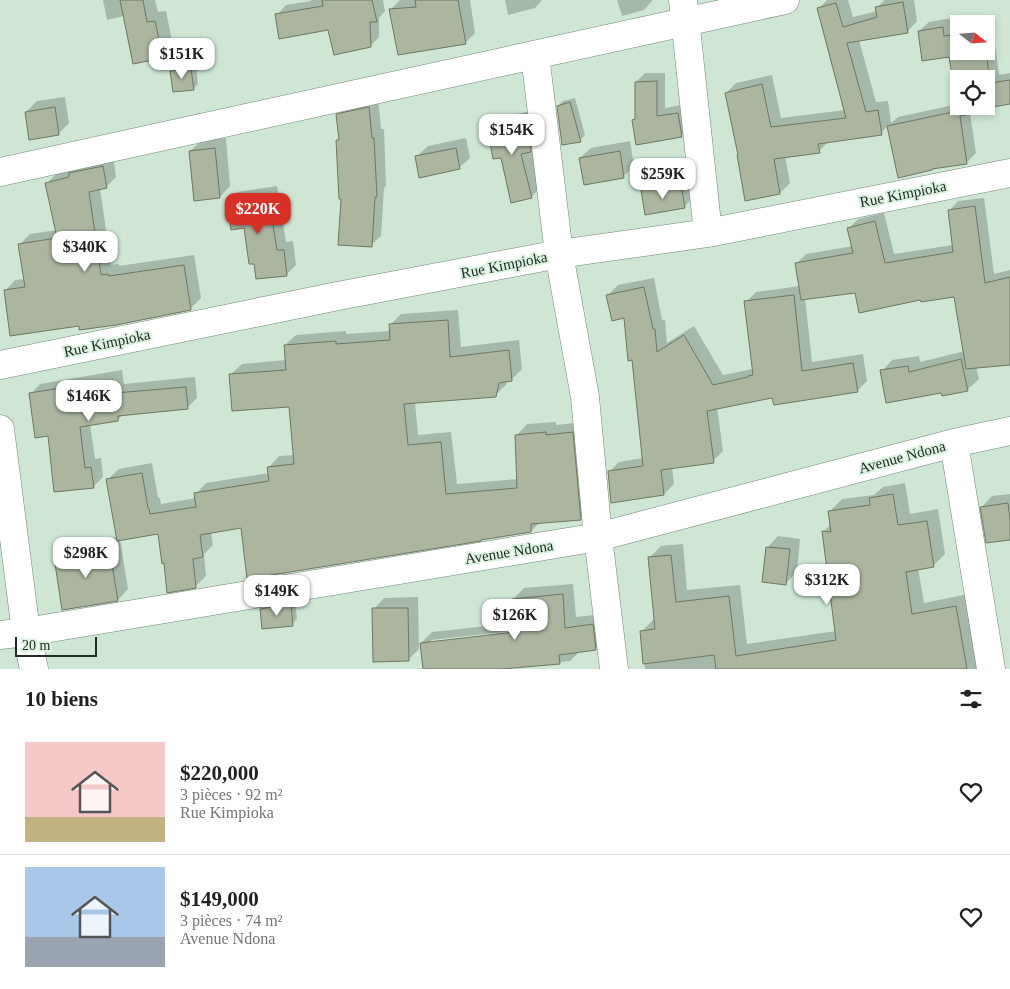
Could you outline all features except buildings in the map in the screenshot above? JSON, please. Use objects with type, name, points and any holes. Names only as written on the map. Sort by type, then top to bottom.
[{"type":"street","points":[[0,172],[535,55],[685,10],[784,0]]},
{"type":"street","points":[[685,10],[708,232]]},
{"type":"street","points":[[535,55],[559,254],[585,397],[598,537],[614,669]]},
{"type":"street","name":"Rue Kimpioka","points":[[0,365],[338,296],[559,254],[708,232],[1010,173]]},
{"type":"street","points":[[0,429],[13,634],[34,669]]},
{"type":"street","name":"Avenue Ndona","points":[[13,634],[598,537],[954,443],[1010,431]]},
{"type":"street","points":[[954,443],[991,669]]}]
